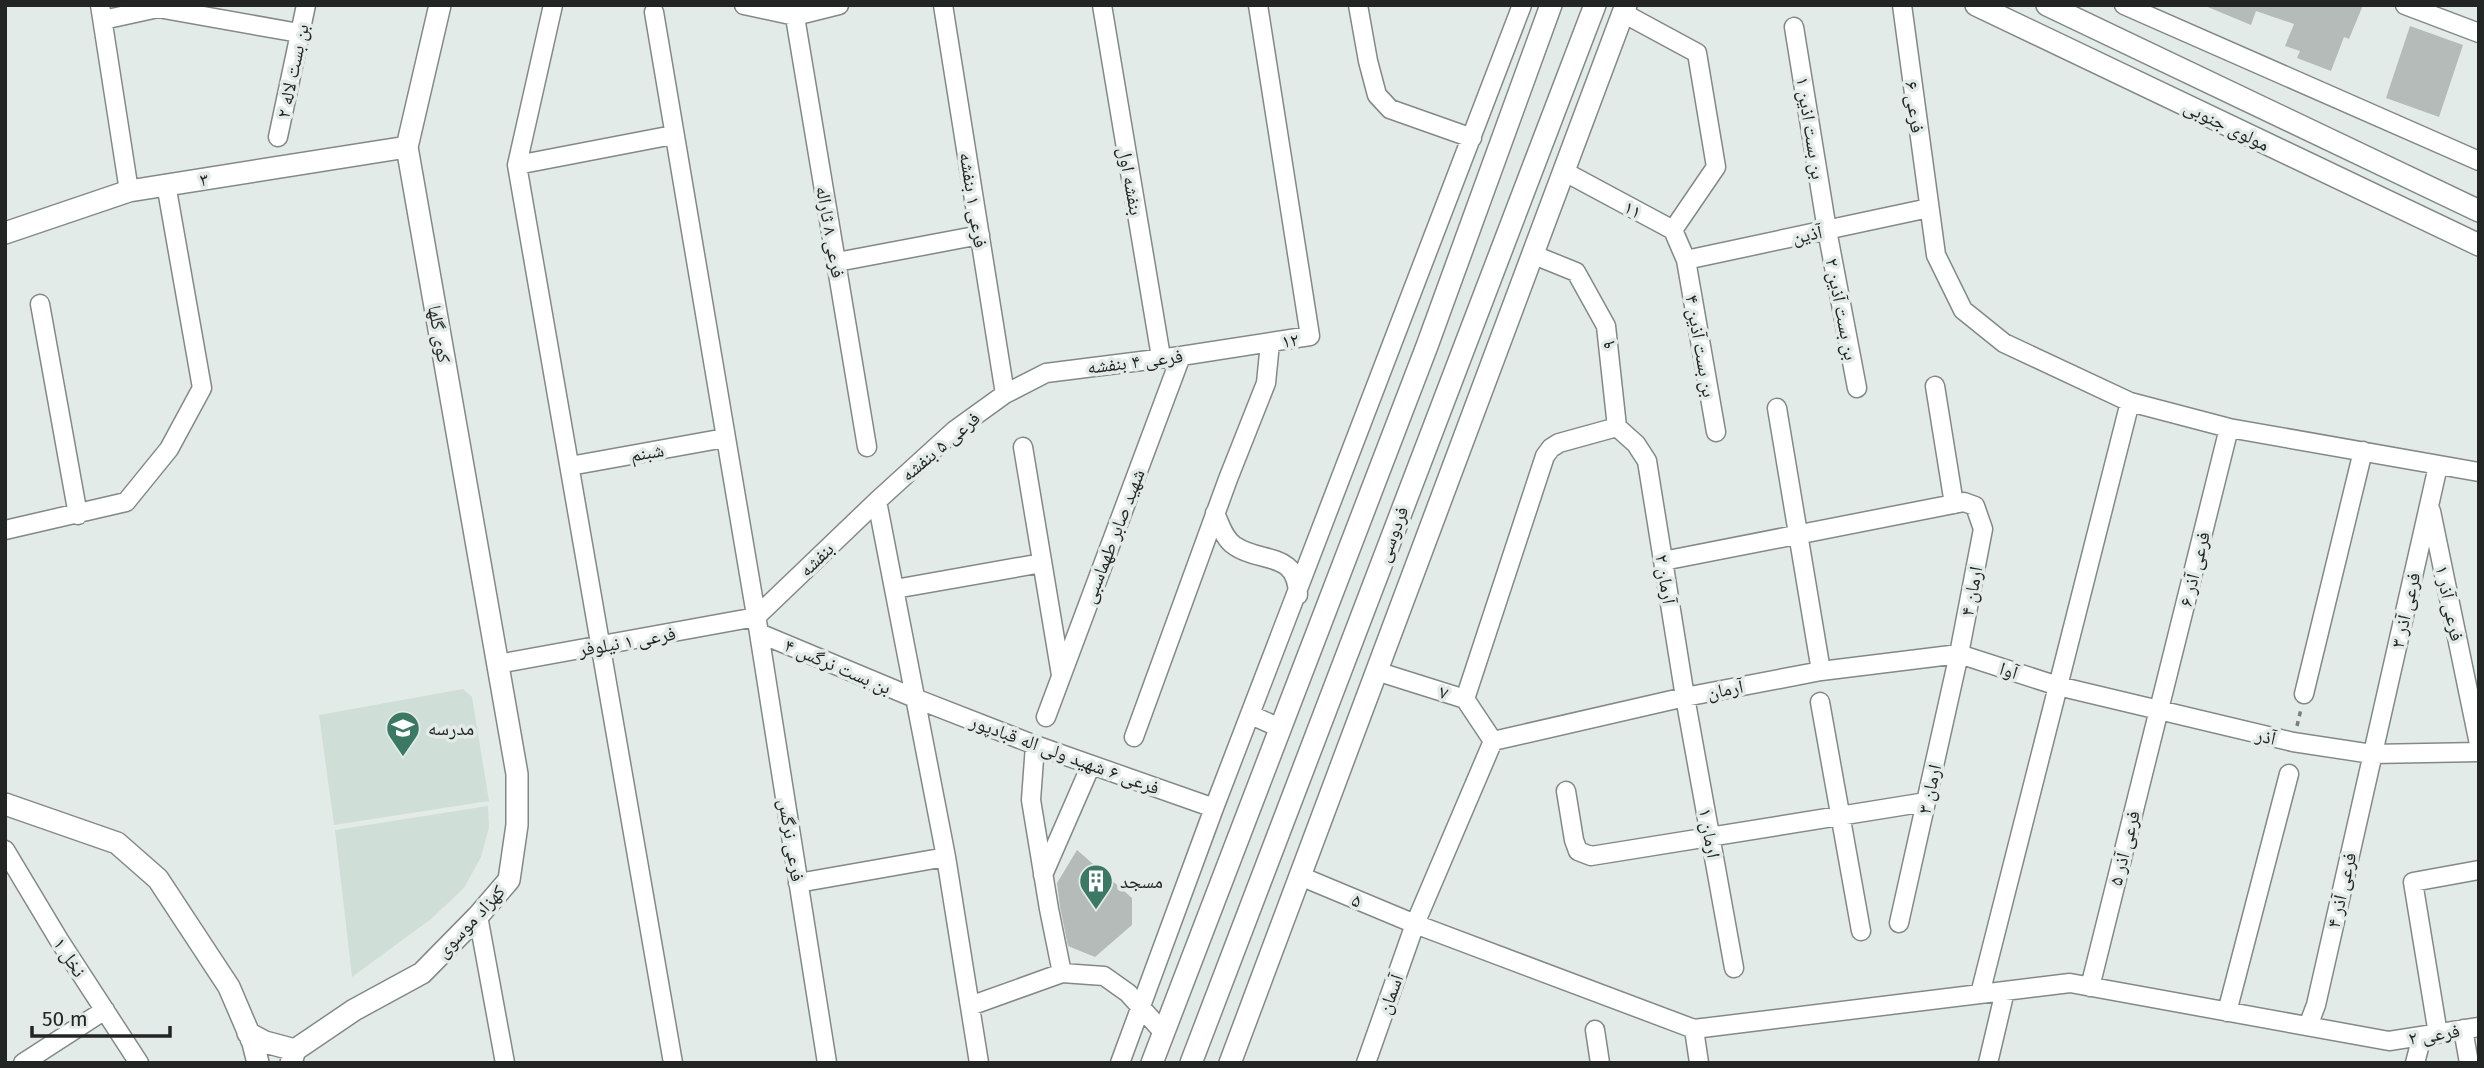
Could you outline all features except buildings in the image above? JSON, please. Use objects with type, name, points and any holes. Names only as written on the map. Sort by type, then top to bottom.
[{"type":"street","name":"بن بست لاله ۲","points":[[278,137],[306,5]]},
{"type":"street","name":"کوی گلها","points":[[440,5],[407,146],[498,664]]},
{"type":"street","points":[[553,5],[517,165],[673,1063]]},
{"type":"street","points":[[744,5],[794,11],[839,5]]},
{"type":"street","name":"فرعی ۱ بنفشه","points":[[943,5],[1005,394]]},
{"type":"street","name":"بنفشه اول","points":[[1102,5],[1161,357]]},
{"type":"street","name":"۱۲","points":[[1258,5],[1310,337],[1270,342]]},
{"type":"street","points":[[1358,5],[1377,95],[1390,109],[1472,138]]},
{"type":"street","points":[[1120,1063],[1214,808],[1298,595],[1522,5]]},
{"type":"street","name":"فردوسی","points":[[1152,1063],[1427,346],[1550,5]]},
{"type":"street","name":"فردوسی","points":[[1191,1063],[1595,5]]},
{"type":"street","name":"فرعی ۶","points":[[1902,5],[1936,255],[1963,310],[2004,343],[2130,402],[2230,428],[2479,472]]},
{"type":"street","name":"مولوی جنوبی","points":[[1976,5],[2479,245]]},
{"type":"street","name":"مولوی جنوبی","points":[[2047,5],[2479,211]]},
{"type":"street","points":[[2124,5],[2479,161]]},
{"type":"street","points":[[2405,5],[2479,33]]},
{"type":"street","points":[[129,191],[102,13],[159,7],[299,33]]},
{"type":"street","points":[[1230,1063],[1625,9],[1697,52],[1716,167],[1673,230],[1686,260]]},
{"type":"street","name":"فرعی ۸ ثاراله","points":[[794,11],[867,447]]},
{"type":"street","name":"فرعی نرگس","points":[[654,12],[757,625],[798,883],[822,1062]]},
{"type":"street","name":"بن بست اذین ۱","points":[[1794,27],[1827,230]]},
{"type":"street","points":[[2226,125],[2238,97]]},
{"type":"street","points":[[517,165],[673,135]]},
{"type":"street","name":"۳","points":[[5,233],[129,191],[407,146]]},
{"type":"street","name":"۱۱","points":[[1565,172],[1673,230]]},
{"type":"street","points":[[5,530],[126,502],[169,449],[202,388],[166,184]]},
{"type":"street","name":"آذین","points":[[1686,260],[1929,208]]},
{"type":"street","name":"بن بست آذین ۲","points":[[1827,230],[1857,388]]},
{"type":"street","points":[[837,262],[980,235]]},
{"type":"street","name":"۹","points":[[1534,255],[1576,272],[1606,326],[1617,427]]},
{"type":"street","name":"بن بست آذین ۴","points":[[1686,260],[1716,432]]},
{"type":"street","points":[[40,304],[78,515]]},
{"type":"street","points":[[1134,737],[1215,513],[1266,383],[1270,342]]},
{"type":"street","name":"فرعی ۴ بنفشه","points":[[1005,394],[1046,373],[1270,342]]},
{"type":"street","name":"شهید صابر طهماسبی","points":[[1046,717],[1181,356]]},
{"type":"street","points":[[1663,562],[1954,504],[1935,386]]},
{"type":"street","name":"فرعی ۵ بنفشه","points":[[877,500],[955,430],[1005,394]]},
{"type":"street","points":[[1980,994],[2130,402]]},
{"type":"street","points":[[1777,408],[1821,671]]},
{"type":"street","points":[[1465,699],[1545,456],[1559,443],[1617,427]]},
{"type":"street","name":"آرمان ۲","points":[[1617,427],[1636,444],[1647,461],[1685,697]]},
{"type":"street","name":"فرعی آذر ۶","points":[[2159,710],[2230,428]]},
{"type":"street","name":"شبنم","points":[[570,466],[725,438]]},
{"type":"street","points":[[1023,447],[1061,676]]},
{"type":"street","points":[[2304,694],[2363,451]]},
{"type":"street","name":"فرعی آذر ۳","points":[[2372,754],[2438,466]]},
{"type":"street","points":[[877,500],[946,857],[979,1063]]},
{"type":"street","name":"بنفشه","points":[[757,625],[877,500]]},
{"type":"street","name":"ارمان ۴","points":[[1954,504],[1964,502],[1975,506],[1983,529],[1959,654]]},
{"type":"street","name":"فرعی آذر ۱","points":[[2430,503],[2479,744]]},
{"type":"street","points":[[1215,513],[1232,545],[1289,567],[1298,582],[1298,595]]},
{"type":"street","points":[[895,589],[1042,563]]},
{"type":"street","name":"فرعی ۱ نیلوفر","points":[[498,664],[601,645],[757,625]]},
{"type":"street","name":"بن بست نرگس ۴","points":[[757,625],[917,699]]},
{"type":"street","name":"آوا","points":[[1959,654],[2058,686]]},
{"type":"street","name":"آرمان","points":[[1493,741],[1685,697],[1821,671],[1959,654]]},
{"type":"street","name":"ارمان ۳","points":[[1899,923],[1959,654]]},
{"type":"street","name":"کهزاد موسوی","points":[[293,1056],[354,1010],[422,973],[509,880],[517,825],[517,774],[498,664]]},
{"type":"street","name":"۷","points":[[1376,671],[1465,699],[1493,741]]},
{"type":"street","name":"آذر","points":[[2058,686],[2292,742],[2372,754],[2479,751]]},
{"type":"street","name":"ارمان ۱","points":[[1685,697],[1734,968]]},
{"type":"street","name":"فرعی ۶ شهید ولی اله قبادپور","points":[[917,699],[1035,745],[1214,808]]},
{"type":"street","points":[[1820,702],[1861,931]]},
{"type":"street","name":"فرعی آذر ۵","points":[[2090,986],[2159,710]]},
{"type":"street","points":[[1251,715],[1280,728]]},
{"type":"street","name":"آسمان","points":[[1366,1063],[1415,925],[1493,741]]},
{"type":"street","points":[[1035,745],[1031,800],[1062,973]]},
{"type":"street","name":"فرعی آذر ۴","points":[[2308,1026],[2316,1005],[2372,754]]},
{"type":"street","points":[[1043,874],[1091,765]]},
{"type":"street","points":[[2227,1012],[2289,774]]},
{"type":"street","points":[[1566,791],[1574,840],[1578,850],[1591,856],[1926,802]]},
{"type":"street","points":[[5,804],[117,843],[158,879],[229,987],[258,1063]]},
{"type":"street","name":"نخل ۱","points":[[5,850],[59,940],[139,1063]]},
{"type":"street","points":[[798,883],[946,857]]},
{"type":"street","points":[[2415,1063],[2430,1035],[2413,882],[2479,870]]},
{"type":"street","name":"۵","points":[[1300,876],[1415,925],[1693,1030]]},
{"type":"street","points":[[478,916],[505,1063]]},
{"type":"street","points":[[970,1006],[1062,973],[1104,976],[1128,993],[1163,1032]]},
{"type":"street","name":"فرعی ۲","points":[[1693,1030],[2070,983],[2389,1041],[2471,1028]]},
{"type":"street","points":[[1989,1063],[2005,991]]},
{"type":"street","points":[[23,1063],[105,1010]]},
{"type":"street","points":[[2469,1063],[2471,1028]]},
{"type":"street","points":[[1595,1030],[1600,1063]]},
{"type":"street","points":[[1693,1030],[1699,1063]]},
{"type":"street","points":[[248,1033],[293,1056]]},
{"type":"path","points":[[2292,742],[2304,694]]},
{"type":"shaded area","name":"مدرسه","points":[[463,689],[472,697],[489,801],[334,825],[319,715]]},
{"type":"shaded area","points":[[488,806],[489,827],[481,857],[464,888],[431,919],[352,977],[335,830]]},
{"type":"place","name":"مدرسه","points":[[403,758]]},
{"type":"place","name":"مسجد","points":[[1096,911]]}]
